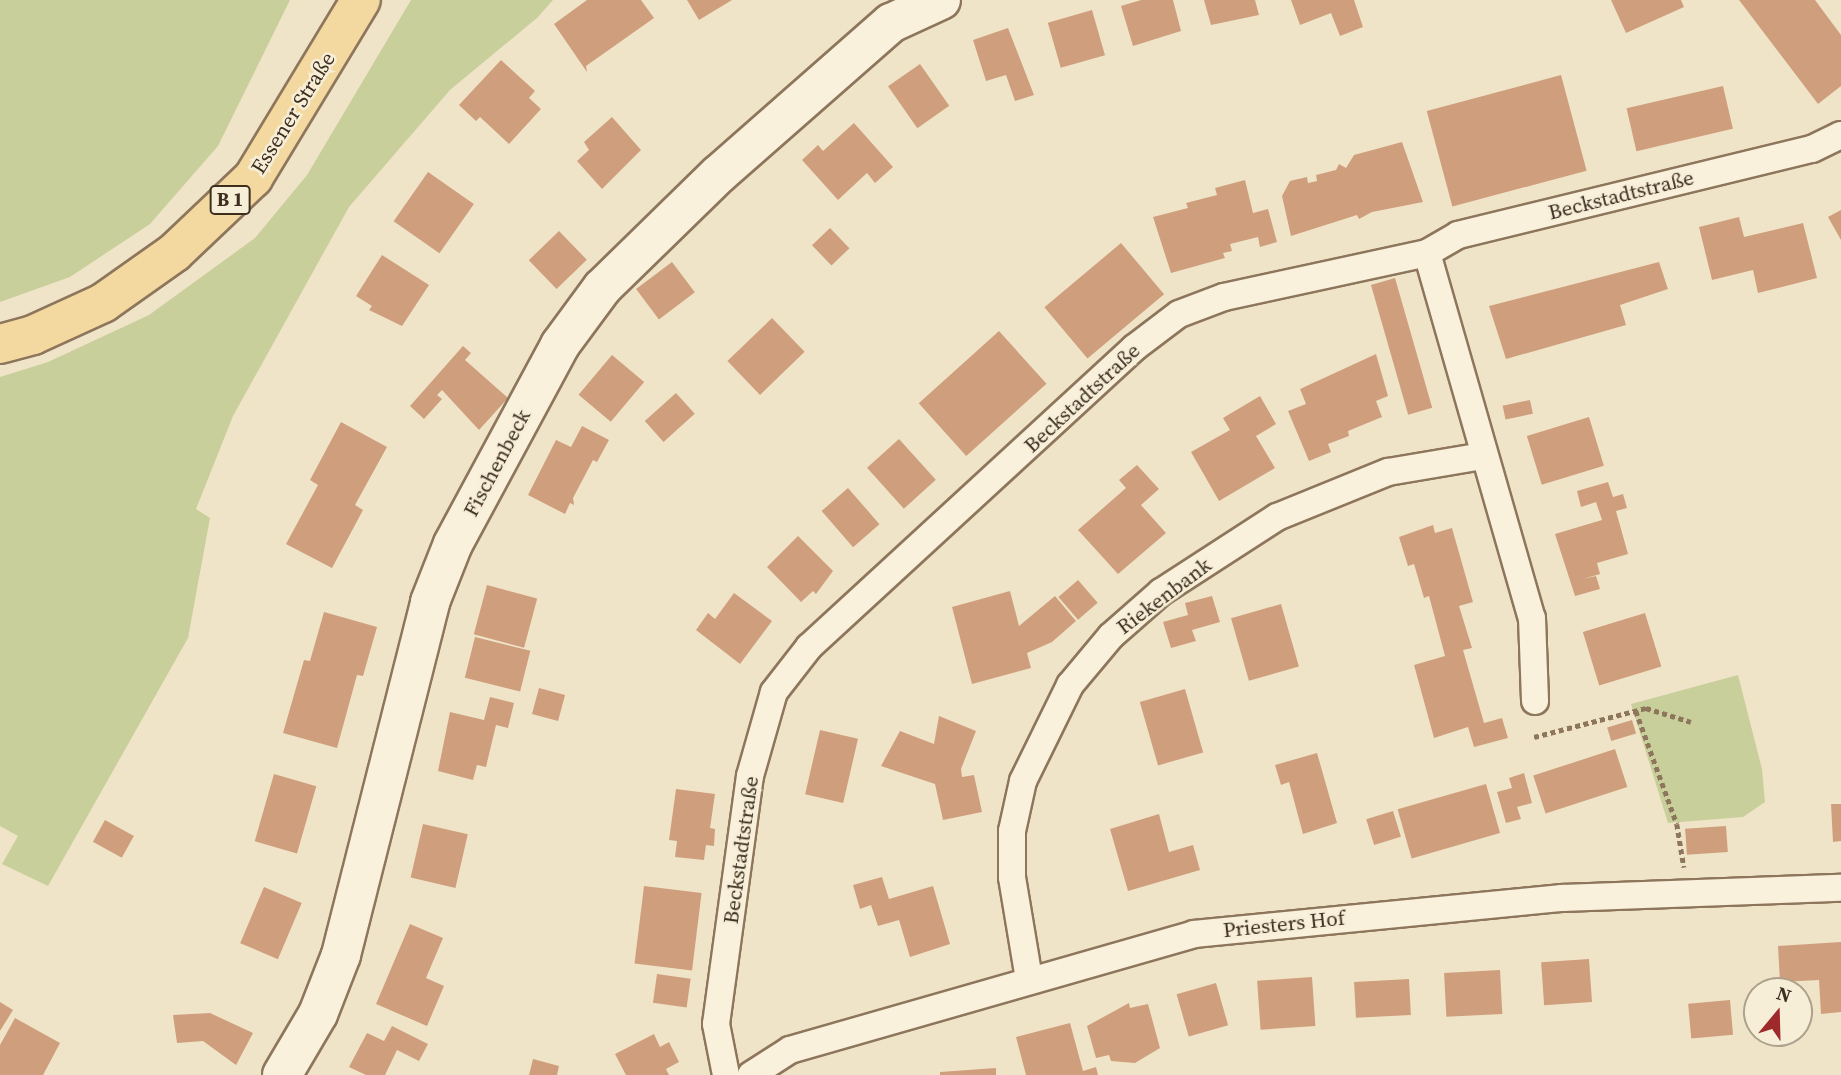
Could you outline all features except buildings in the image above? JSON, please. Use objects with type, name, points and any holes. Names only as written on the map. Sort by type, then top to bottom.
[{"type":"main road","name":"Essener Straße","points":[[0,344],[33,335],[103,303],[175,252],[253,178],[361,0]]},
{"type":"street","name":"Fischenbeck","points":[[282,1075],[318,1014],[341,955],[430,602],[453,544],[560,345],[602,288],[719,174],[891,23],[941,0]]},
{"type":"street","name":"Beckstadtstraße","points":[[726,1075],[716,1024],[750,776],[774,692],[809,646],[1133,348],[1179,314],[1224,297],[1427,253],[1458,235],[1812,149],[1841,135]]},
{"type":"street","points":[[1427,253],[1483,456],[1532,618],[1535,701]]},
{"type":"street","name":"Riekenbank","points":[[1029,979],[1012,877],[1012,831],[1023,781],[1070,685],[1111,636],[1161,592],[1278,517],[1388,472],[1483,456]]},
{"type":"street","name":"Priesters Hof","points":[[751,1075],[790,1050],[1029,979],[1194,934],[1562,898],[1841,888]]},
{"type":"path","points":[[1534,737],[1646,708],[1691,722]]},
{"type":"path","points":[[1636,711],[1677,824],[1684,867]]},
{"type":"green space","points":[[0,0],[290,0],[218,146],[150,224],[70,277],[0,302]]},
{"type":"green space","points":[[411,0],[553,0],[537,18],[450,90],[349,207],[233,416],[196,509],[210,518],[188,638],[48,886],[2,864],[18,836],[0,826],[0,377],[48,362],[149,315],[255,238],[307,175]]},
{"type":"green space","points":[[1738,675],[1762,769],[1765,802],[1743,817],[1668,823],[1631,704]]}]
